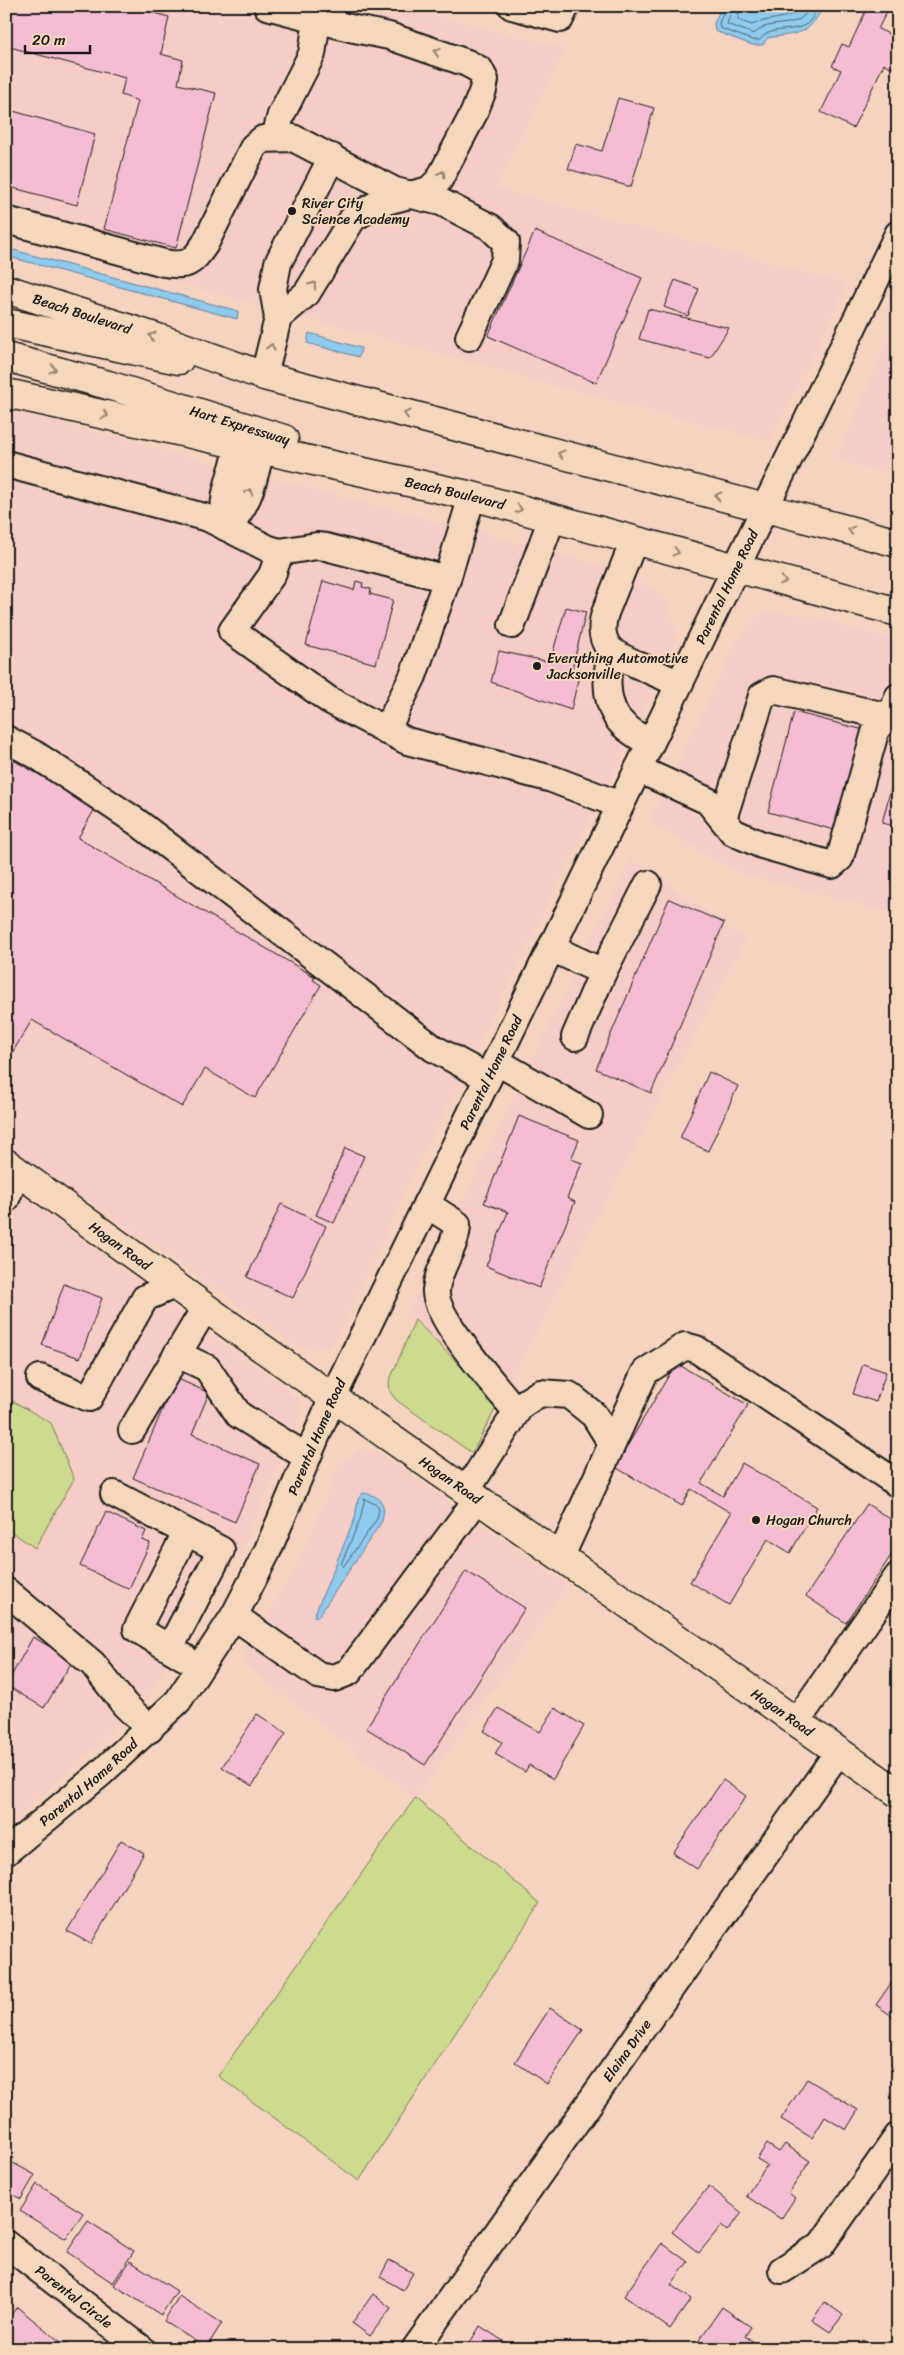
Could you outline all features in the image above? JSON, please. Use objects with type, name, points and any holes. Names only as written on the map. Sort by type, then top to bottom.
[{"type":"main road","name":"Beach Boulevard","points":[[6,289],[161,339],[264,376],[898,543]]},
{"type":"main road","points":[[6,323],[70,338],[264,376]]},
{"type":"main road","name":"Hart Expressway","points":[[6,357],[145,396],[472,496]]},
{"type":"main road","name":"Beach Boulevard","points":[[6,394],[472,496],[898,612]]},
{"type":"main road","name":"Hogan Road","points":[[12,1167],[205,1308],[898,1793]]},
{"type":"street","points":[[267,6],[317,20],[389,36],[467,63],[480,70],[485,80],[483,90],[439,180],[429,190],[379,203],[353,218],[307,293],[278,318]]},
{"type":"street","points":[[512,6],[560,19],[566,6]]},
{"type":"street","points":[[275,136],[281,115],[312,54],[317,20]]},
{"type":"street","points":[[6,220],[164,263],[186,264],[196,257],[205,244],[254,146],[263,139],[275,136],[293,138],[332,157],[381,185],[409,195],[441,202],[490,227],[506,242],[505,260],[470,336]]},
{"type":"street","points":[[264,376],[278,318],[273,290],[278,263],[332,157]]},
{"type":"street","name":"Parental Home Road","points":[[6,1852],[150,1729],[178,1701],[202,1668],[234,1616],[266,1552],[333,1397],[898,234]]},
{"type":"street","points":[[226,527],[224,511],[226,496],[251,448]]},
{"type":"street","points":[[6,464],[208,518],[255,544],[280,552],[326,547],[447,580]]},
{"type":"street","points":[[386,731],[413,676],[447,580],[472,496]]},
{"type":"street","points":[[512,625],[552,518]]},
{"type":"street","points":[[634,541],[601,624],[603,636],[611,651],[679,684]]},
{"type":"street","points":[[280,552],[272,575],[232,631],[330,700],[407,741],[564,783],[620,805]]},
{"type":"street","points":[[611,651],[607,670],[607,688],[616,716],[650,744]]},
{"type":"street","points":[[723,819],[762,696],[773,690],[895,711]]},
{"type":"street","points":[[638,769],[708,801],[733,832],[762,845],[832,865],[840,858],[876,729],[895,711]]},
{"type":"street","points":[[6,739],[36,755],[136,822],[433,1048],[492,1069],[589,1115]]},
{"type":"street","points":[[575,1037],[604,972],[648,884]]},
{"type":"street","points":[[551,948],[604,972]]},
{"type":"street","points":[[6,1199],[12,1167]]},
{"type":"street","points":[[426,1204],[457,1224],[457,1234],[439,1274],[435,1292],[445,1316],[475,1362],[516,1411]]},
{"type":"street","points":[[40,1378],[89,1398],[144,1298],[174,1285]]},
{"type":"street","points":[[132,1430],[205,1308]]},
{"type":"street","points":[[561,1556],[645,1372],[685,1346],[696,1349],[898,1484]]},
{"type":"street","points":[[177,1354],[207,1368],[239,1415],[307,1457]]},
{"type":"street","points":[[234,1616],[318,1675],[334,1678],[349,1672],[473,1494],[520,1405],[540,1393],[569,1395],[594,1415],[612,1444]]},
{"type":"street","points":[[114,1494],[221,1550],[170,1648]]},
{"type":"street","points":[[186,1533],[137,1629],[202,1668]]},
{"type":"street","points":[[170,1564],[251,1581]]},
{"type":"street","points":[[797,1721],[898,1576]]},
{"type":"street","points":[[6,1591],[93,1664],[125,1705],[150,1729]]},
{"type":"street","name":"Elaina Drive","points":[[415,2349],[839,1751]]},
{"type":"street","points":[[782,2270],[820,2245],[898,2136]]},
{"type":"street","name":"Parental Circle","points":[[6,2244],[142,2349]]},
{"type":"shaded area","name":"River City Science Academy","points":[[6,6],[399,6],[565,49],[495,188],[847,284],[770,441],[597,397],[6,235]]},
{"type":"shaded area","points":[[898,317],[898,476],[836,460]]},
{"type":"shaded area","points":[[6,409],[611,568],[651,587],[664,599],[672,618],[677,639],[619,762],[416,1168],[335,1341],[329,1347],[308,1349],[298,1347],[136,1232],[6,1150]]},
{"type":"shaded area","points":[[769,612],[809,616],[898,641],[898,913],[895,914],[740,873],[649,822],[737,642],[755,619]]},
{"type":"shaded area","points":[[631,859],[745,940],[498,1404],[408,1312]]},
{"type":"shaded area","points":[[20,1192],[166,1304],[282,1385],[299,1402],[300,1416],[243,1547],[155,1687],[91,1750],[6,1827],[6,1528],[35,1548],[51,1423],[6,1397],[6,1230]]},
{"type":"shaded area","points":[[361,1449],[378,1452],[567,1586],[415,1798],[241,1661],[299,1562],[341,1462]],"holes":[[[358,1499],[382,1521],[318,1616],[315,1616],[355,1518]]]},
{"type":"green space","points":[[415,1320],[498,1404],[472,1453],[396,1400],[390,1392],[389,1382]]},
{"type":"green space","points":[[6,1397],[51,1423],[74,1479],[35,1548],[6,1528]]},
{"type":"green space","points":[[415,1798],[540,1903],[359,2181],[218,2076]]},
{"type":"water","points":[[722,6],[823,6],[813,23],[801,32],[767,38],[763,45],[752,45],[715,31],[714,23]]},
{"type":"water","points":[[6,248],[238,311],[237,319],[6,256]]},
{"type":"water","points":[[309,333],[361,348],[359,357],[307,343]]},
{"type":"water","points":[[363,1493],[375,1496],[381,1502],[383,1505],[382,1521],[318,1617],[314,1616],[355,1518],[358,1499]]},
{"type":"building","points":[[8,6],[130,6],[169,17],[161,54],[183,60],[178,84],[216,93],[176,248],[104,229],[138,101],[121,95],[125,78],[6,46]]},
{"type":"building","points":[[868,6],[881,6],[888,9],[878,29],[898,38],[898,70],[884,64],[853,128],[821,112],[841,70],[832,66],[842,44],[849,47]]},
{"type":"building","points":[[618,98],[654,108],[631,187],[568,169],[576,144],[602,151]]},
{"type":"building","points":[[6,109],[95,134],[77,205],[6,186]]},
{"type":"building","points":[[535,231],[642,278],[596,383],[488,336]]},
{"type":"building","points":[[675,280],[699,289],[688,316],[664,307]]},
{"type":"building","points":[[648,309],[729,328],[710,358],[639,339]]},
{"type":"building","points":[[323,581],[354,590],[356,581],[363,583],[362,587],[371,589],[370,594],[393,600],[376,664],[306,645]]},
{"type":"building","points":[[566,607],[586,612],[572,669],[580,671],[571,710],[491,682],[499,651],[550,662]]},
{"type":"building","points":[[794,712],[864,730],[838,831],[768,812]]},
{"type":"building","points":[[6,756],[96,807],[78,838],[315,977],[313,980],[321,985],[255,1098],[205,1069],[182,1107],[32,1020],[6,1063]]},
{"type":"building","points":[[898,761],[898,827],[882,823]]},
{"type":"building","points":[[669,899],[724,923],[651,1093],[596,1069]]},
{"type":"building","points":[[709,1072],[738,1086],[708,1151],[680,1138]]},
{"type":"building","points":[[519,1116],[579,1140],[571,1159],[582,1163],[567,1198],[575,1202],[539,1288],[486,1266],[508,1212],[484,1203]]},
{"type":"building","points":[[345,1148],[364,1156],[334,1223],[316,1215]]},
{"type":"building","points":[[281,1204],[326,1226],[293,1298],[247,1277]]},
{"type":"building","points":[[64,1284],[102,1298],[80,1358],[42,1345]]},
{"type":"building","points":[[676,1363],[748,1405],[701,1483],[723,1496],[742,1463],[817,1507],[790,1553],[768,1539],[729,1605],[690,1582],[731,1513],[691,1489],[682,1506],[615,1467]]},
{"type":"building","points":[[863,1364],[886,1372],[876,1402],[853,1394]]},
{"type":"building","points":[[176,1378],[209,1393],[192,1434],[260,1464],[235,1522],[133,1478]]},
{"type":"building","points":[[867,1504],[898,1524],[898,1545],[846,1623],[806,1596]]},
{"type":"building","points":[[106,1512],[146,1531],[142,1540],[150,1543],[129,1589],[80,1566]]},
{"type":"building","points":[[466,1571],[525,1608],[425,1765],[366,1728]]},
{"type":"building","points":[[33,1637],[73,1660],[44,1708],[6,1685]]},
{"type":"building","points":[[498,1708],[540,1732],[555,1708],[584,1726],[553,1779],[529,1765],[525,1772],[495,1754],[502,1742],[484,1731]]},
{"type":"building","points":[[257,1714],[286,1733],[252,1786],[222,1767]]},
{"type":"building","points":[[723,1780],[746,1796],[697,1869],[673,1853]]},
{"type":"building","points":[[121,1840],[144,1853],[91,1944],[67,1931]]},
{"type":"building","points":[[898,1973],[898,2020],[876,2005]]},
{"type":"building","points":[[550,2008],[583,2030],[547,2084],[515,2062]]},
{"type":"building","points":[[807,2079],[858,2110],[846,2130],[825,2117],[812,2138],[781,2119]]},
{"type":"building","points":[[767,2144],[779,2152],[785,2144],[810,2161],[789,2193],[795,2198],[781,2219],[746,2196],[767,2165],[757,2159]]},
{"type":"building","points":[[6,2159],[35,2175],[21,2199],[6,2191]]},
{"type":"building","points":[[37,2184],[83,2213],[66,2239],[20,2211]]},
{"type":"building","points":[[709,2186],[742,2213],[727,2231],[721,2226],[699,2253],[672,2232]]},
{"type":"building","points":[[88,2221],[134,2251],[113,2283],[67,2252]]},
{"type":"building","points":[[662,2243],[688,2262],[671,2285],[691,2299],[670,2329],[624,2296]]},
{"type":"building","points":[[389,2260],[413,2273],[403,2290],[380,2277]]},
{"type":"building","points":[[130,2261],[177,2291],[161,2315],[114,2285]]},
{"type":"building","points":[[373,2294],[391,2308],[370,2336],[352,2323]]},
{"type":"building","points":[[179,2296],[222,2323],[206,2348],[164,2321]]},
{"type":"building","points":[[825,2302],[843,2315],[830,2332],[812,2320]]},
{"type":"building","points":[[17,2307],[62,2343],[58,2349],[19,2349],[6,2339],[6,2321]]},
{"type":"building","points":[[722,2307],[751,2327],[745,2336],[764,2349],[693,2349]]},
{"type":"building","points":[[480,2326],[508,2344],[505,2349],[466,2349]]},
{"type":"building","points":[[863,2340],[876,2349],[857,2349]]},
{"type":"building","points":[[66,2342],[75,2349],[61,2349]]},
{"type":"place","name":"River City Science Academy","points":[[292,211]]},
{"type":"place","name":"Everything Automotive Jacksonville","points":[[537,666]]},
{"type":"place","name":"Hogan Church","points":[[756,1520]]}]
